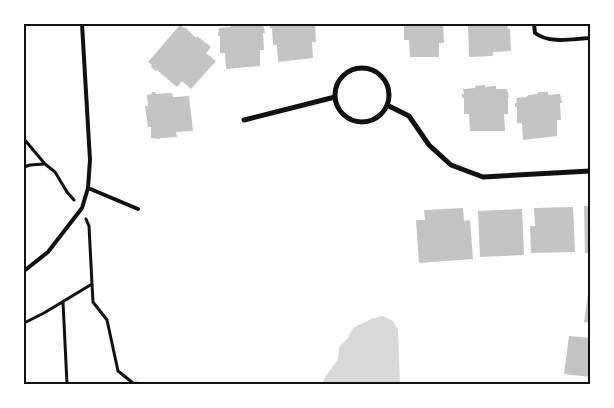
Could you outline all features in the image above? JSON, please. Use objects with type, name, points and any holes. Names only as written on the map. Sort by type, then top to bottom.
[{"type":"street","points":[[355,68],[372,69],[379,74],[385,80],[389,96],[387,105],[376,118],[360,122],[344,116],[339,109],[335,97],[336,84],[341,77],[355,68]]},
{"type":"street","points":[[244,120],[335,97]]},
{"type":"street","points":[[387,105],[409,116],[429,145],[451,165],[483,178],[590,171]]},
{"type":"lane","points":[[24,270],[48,252],[82,208],[88,188],[90,160],[82,24]]},
{"type":"lane","points":[[534,24],[535,33],[549,40],[590,38]]},
{"type":"lane","points":[[88,188],[138,209]]},
{"type":"path","points":[[24,139],[45,164],[55,172],[67,192],[82,208],[89,226],[93,302],[107,320],[118,371],[133,383],[148,384]]},
{"type":"path","points":[[24,167],[45,164]]},
{"type":"path","points":[[24,323],[92,284]]},
{"type":"path","points":[[63,302],[67,384]]},
{"type":"shaded area","points":[[382,316],[393,321],[398,330],[400,384],[322,384],[338,359],[339,347],[348,338],[353,328]]},
{"type":"building","points":[[263,24],[265,33],[263,33],[264,50],[260,50],[260,66],[226,69],[225,53],[220,53],[219,28],[231,27],[231,25]]},
{"type":"building","points":[[272,24],[315,24],[316,42],[312,42],[313,58],[278,62],[277,45],[273,45],[272,28],[270,29]]},
{"type":"building","points":[[404,24],[443,24],[444,43],[439,43],[439,57],[410,57],[409,40],[404,40]]},
{"type":"building","points":[[468,24],[507,24],[508,29],[510,29],[511,51],[493,52],[493,56],[469,57]]},
{"type":"building","points":[[180,25],[211,47],[206,53],[216,61],[191,89],[182,81],[177,87],[151,67],[152,65],[148,62]]},
{"type":"building","points":[[485,85],[485,87],[496,86],[496,89],[507,89],[509,97],[508,114],[504,114],[505,131],[470,131],[469,114],[464,114],[463,89]]},
{"type":"building","points":[[152,92],[156,94],[172,93],[173,97],[189,96],[193,131],[176,132],[177,137],[151,138],[151,127],[148,127],[145,106],[148,106],[147,95],[152,94]]},
{"type":"building","points":[[538,92],[548,92],[548,95],[560,94],[562,103],[560,103],[561,120],[557,120],[557,136],[523,140],[522,123],[517,123],[516,98],[538,94]]},
{"type":"building","points":[[584,206],[590,206],[590,253],[585,253]]},
{"type":"building","points":[[573,207],[575,252],[531,253],[530,226],[535,226],[534,208]]},
{"type":"building","points":[[463,208],[464,221],[470,220],[473,259],[419,263],[416,220],[425,220],[424,210]]},
{"type":"building","points":[[522,209],[524,255],[480,257],[478,211]]},
{"type":"building","points":[[590,287],[590,323],[584,322]]},
{"type":"building","points":[[569,336],[590,338],[590,377],[564,374]]}]
